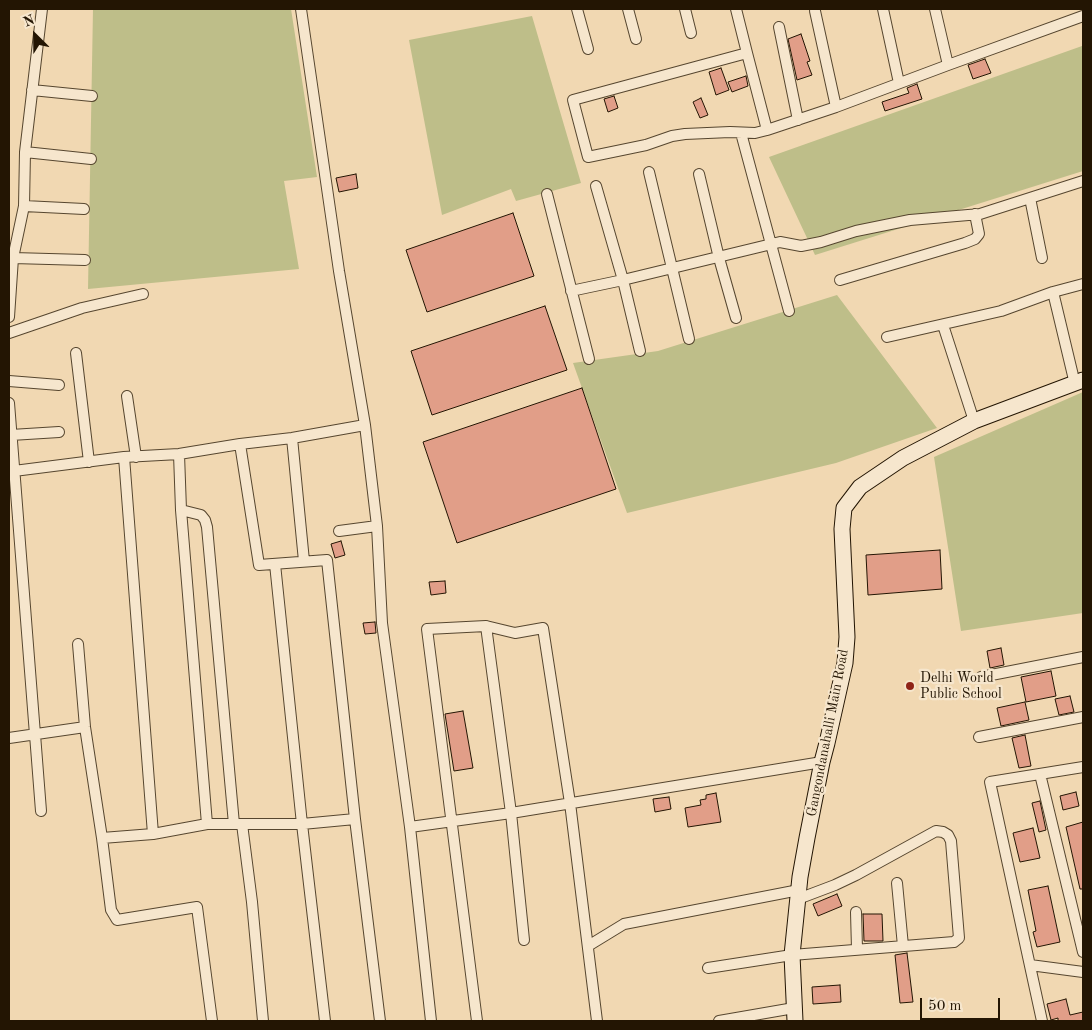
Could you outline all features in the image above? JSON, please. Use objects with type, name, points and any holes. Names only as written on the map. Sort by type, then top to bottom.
[{"type":"street","points":[[9,317],[13,258],[24,206],[25,152],[42,9]]},
{"type":"street","points":[[301,9],[339,271],[365,425],[377,526],[382,623],[410,827],[431,1021]]},
{"type":"street","points":[[577,9],[588,49]]},
{"type":"street","points":[[628,9],[636,39]]},
{"type":"street","points":[[685,9],[692,33]]},
{"type":"street","points":[[736,9],[767,130]]},
{"type":"street","points":[[882,9],[899,83]]},
{"type":"street","points":[[935,9],[948,65]]},
{"type":"street","points":[[816,11],[836,107]]},
{"type":"street","points":[[747,53],[573,100],[588,157],[646,145],[672,136],[685,134],[755,133],[767,130],[836,107],[1083,16]]},
{"type":"street","points":[[779,27],[798,120]]},
{"type":"street","points":[[32,90],[92,96]]},
{"type":"street","points":[[741,133],[789,311]]},
{"type":"street","points":[[25,152],[91,159]]},
{"type":"street","points":[[649,172],[688,339]]},
{"type":"street","points":[[699,174],[719,258],[736,318]]},
{"type":"street","points":[[571,291],[719,258],[780,242],[801,246],[856,231],[910,220],[980,214],[1083,181]]},
{"type":"street","points":[[596,186],[623,280],[640,351]]},
{"type":"street","points":[[547,194],[589,358]]},
{"type":"street","points":[[1030,198],[1042,258]]},
{"type":"street","points":[[24,206],[84,209]]},
{"type":"street","points":[[840,280],[975,239],[979,234],[975,214]]},
{"type":"street","points":[[13,258],[85,260]]},
{"type":"street","points":[[887,337],[1001,311],[1053,292],[1083,284]]},
{"type":"street","points":[[1053,292],[1079,382]]},
{"type":"street","points":[[9,333],[82,308],[143,294]]},
{"type":"street","points":[[943,325],[974,421]]},
{"type":"street","points":[[76,353],[90,462]]},
{"type":"street","points":[[9,381],[60,385]]},
{"type":"street","name":"Gangondanahalli Main Road","points":[[795,1014],[792,955],[798,895],[822,762],[845,663],[846,637],[842,529],[844,508],[860,487],[903,458],[974,421],[1079,382]]},
{"type":"street","points":[[127,396],[136,457]]},
{"type":"street","points":[[9,403],[41,811]]},
{"type":"street","points":[[14,471],[124,457],[179,454],[292,438],[365,425]]},
{"type":"street","points":[[11,435],[59,432]]},
{"type":"street","points":[[292,438],[304,561]]},
{"type":"street","points":[[240,444],[259,565],[327,560],[380,1021]]},
{"type":"street","points":[[179,454],[181,510],[207,824]]},
{"type":"street","points":[[124,457],[153,834]]},
{"type":"street","points":[[181,510],[201,514],[205,520],[238,824],[252,902],[263,1021]]},
{"type":"street","points":[[339,531],[377,526]]},
{"type":"street","points":[[274,564],[302,824],[326,1021]]},
{"type":"street","points":[[486,626],[511,813],[524,940]]},
{"type":"street","points":[[477,1021],[427,629],[486,626],[515,632],[543,628],[570,803],[597,1021]]},
{"type":"street","points":[[78,644],[85,727],[112,910],[117,920],[197,908],[212,1021]]},
{"type":"street","points":[[981,677],[1083,657]]},
{"type":"street","points":[[978,737],[1083,717]]},
{"type":"street","points":[[9,738],[85,727]]},
{"type":"street","points":[[410,827],[511,813],[822,762]]},
{"type":"street","points":[[1042,1021],[990,782],[1083,767]]},
{"type":"street","points":[[1040,774],[1083,952]]},
{"type":"street","points":[[102,838],[153,834],[207,824],[302,824],[356,819]]},
{"type":"street","points":[[588,946],[624,924],[798,895],[835,885],[936,831],[944,832],[948,835],[951,841],[959,938],[954,942],[792,955],[708,968]]},
{"type":"street","points":[[897,883],[904,946]]},
{"type":"street","points":[[856,912],[857,950]]},
{"type":"street","points":[[1030,965],[1083,972]]},
{"type":"street","points":[[719,1021],[795,1014]]},
{"type":"green space","points":[[93,9],[291,9],[317,177],[284,181],[299,269],[88,289]]},
{"type":"green space","points":[[532,16],[581,183],[516,201],[511,189],[442,215],[409,40]]},
{"type":"green space","points":[[1082,46],[1083,171],[815,255],[769,157]]},
{"type":"green space","points":[[837,295],[937,428],[836,463],[627,513],[573,363],[658,351]]},
{"type":"green space","points":[[1083,392],[1083,613],[961,631],[934,457]]},
{"type":"building","points":[[801,34],[810,61],[807,62],[812,75],[797,80],[788,39]]},
{"type":"building","points":[[985,59],[991,73],[973,79],[968,65]]},
{"type":"building","points":[[721,68],[729,90],[716,95],[709,72]]},
{"type":"building","points":[[746,76],[748,86],[732,92],[728,82]]},
{"type":"building","points":[[917,84],[922,99],[885,111],[882,102],[909,93],[907,88]]},
{"type":"building","points":[[614,96],[618,108],[608,112],[604,99]]},
{"type":"building","points":[[701,98],[708,115],[700,118],[693,102]]},
{"type":"building","points":[[356,174],[358,188],[339,192],[336,178]]},
{"type":"building","points":[[513,213],[534,276],[427,312],[406,250]]},
{"type":"building","points":[[545,306],[567,370],[432,415],[411,351]]},
{"type":"building","points":[[582,388],[616,489],[457,543],[423,442]]},
{"type":"building","points":[[341,541],[345,555],[335,558],[331,544]]},
{"type":"building","points":[[940,550],[942,589],[868,595],[866,555]]},
{"type":"building","points":[[445,581],[446,593],[431,595],[429,582]]},
{"type":"building","points":[[375,622],[376,633],[365,634],[363,623]]},
{"type":"building","points":[[1001,648],[1004,665],[990,668],[987,651]]},
{"type":"building","points":[[1051,671],[1056,696],[1026,702],[1021,677]]},
{"type":"building","points":[[1070,696],[1074,712],[1059,715],[1055,699]]},
{"type":"building","points":[[1025,702],[1029,720],[1001,726],[997,708]]},
{"type":"building","points":[[463,711],[473,768],[454,771],[445,714]]},
{"type":"building","points":[[1025,735],[1031,766],[1019,768],[1012,738]]},
{"type":"building","points":[[1076,792],[1079,806],[1063,810],[1060,796]]},
{"type":"building","points":[[716,793],[721,822],[688,827],[685,808],[701,805],[700,800],[706,799],[706,795]]},
{"type":"building","points":[[669,797],[671,809],[655,812],[653,799]]},
{"type":"building","points":[[1040,801],[1046,830],[1039,832],[1032,803]]},
{"type":"building","points":[[1083,822],[1083,889],[1080,889],[1066,827]]},
{"type":"building","points":[[1033,828],[1040,858],[1020,862],[1013,833]]},
{"type":"building","points":[[1048,886],[1060,942],[1037,947],[1033,932],[1036,931],[1028,890]]},
{"type":"building","points":[[837,894],[842,906],[818,916],[813,904]]},
{"type":"building","points":[[863,914],[882,914],[883,941],[864,941]]},
{"type":"building","points":[[907,953],[913,1002],[900,1003],[895,955]]},
{"type":"building","points":[[840,985],[841,1002],[813,1004],[812,987]]},
{"type":"building","points":[[1066,999],[1070,1015],[1083,1012],[1083,1021],[1058,1021],[1058,1018],[1051,1020],[1047,1004]]},
{"type":"place","name":"Delhi World Public School","points":[[910,686]]}]
